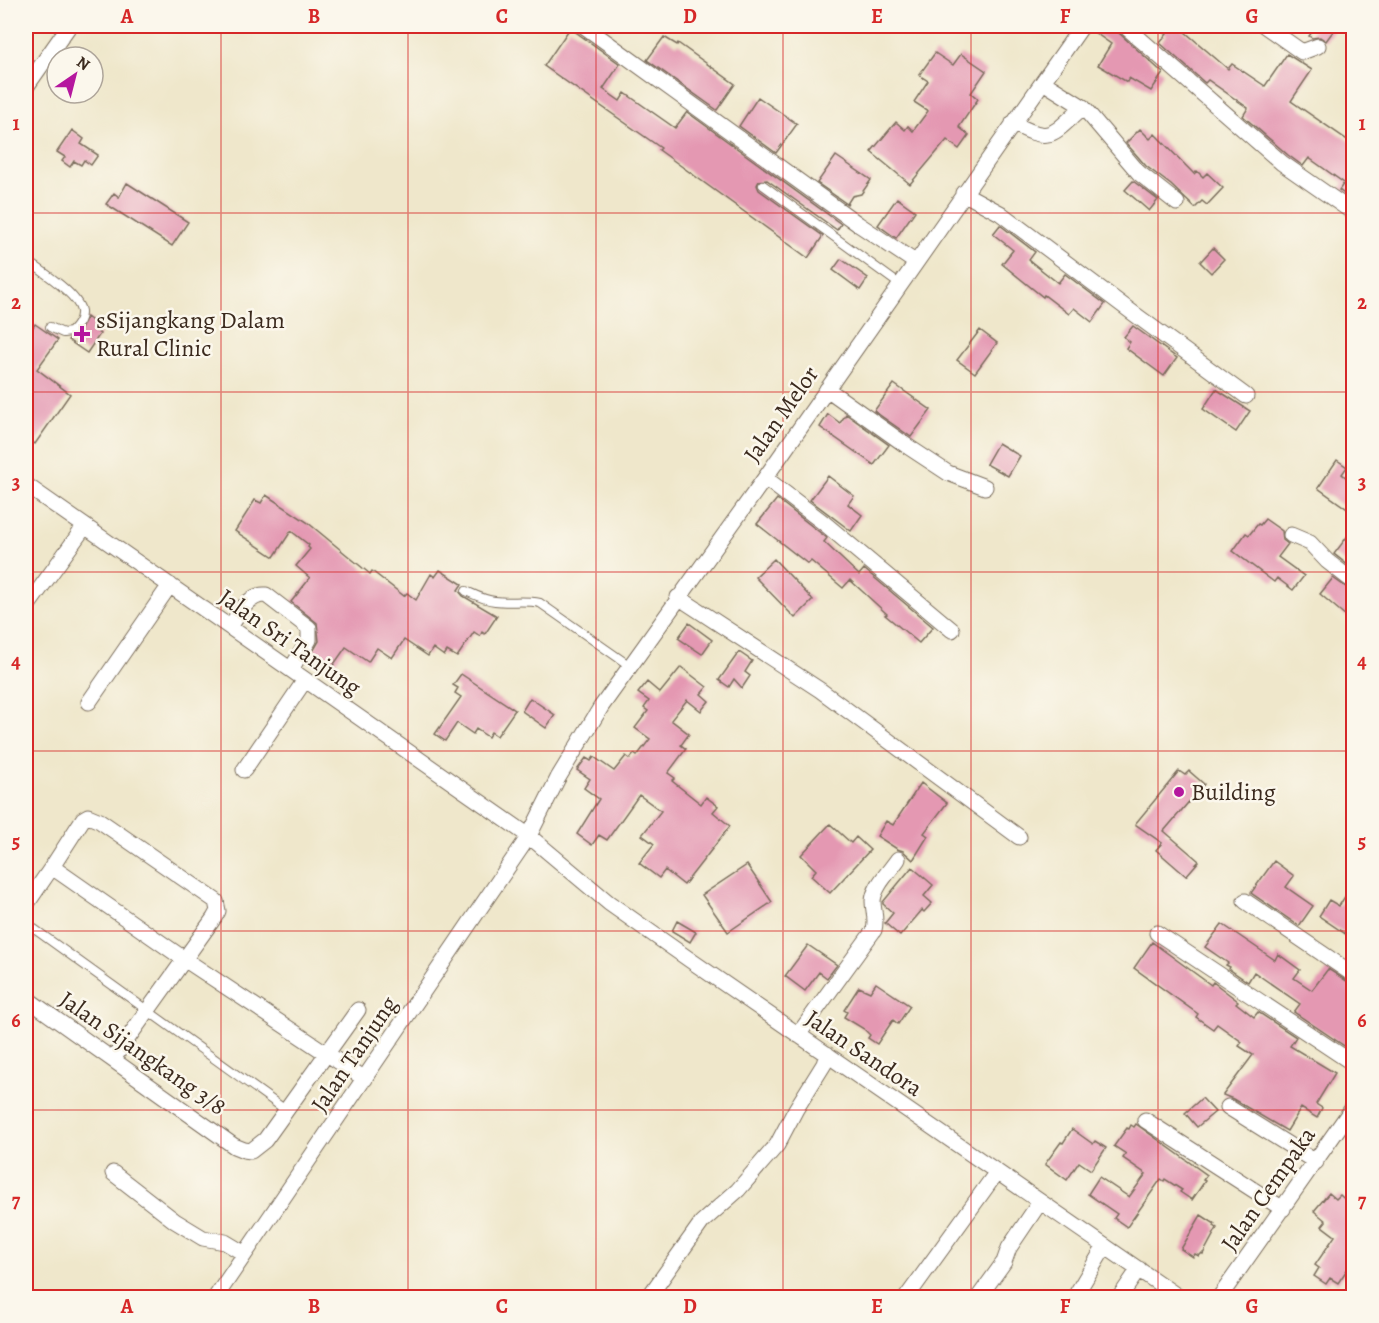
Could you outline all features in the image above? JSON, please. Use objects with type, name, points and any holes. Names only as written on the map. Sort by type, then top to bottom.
[{"type":"street","points":[[26,87],[69,26]]},
{"type":"street","points":[[584,26],[858,224],[915,262]]},
{"type":"street","name":"Jalan Melor","points":[[529,836],[577,745],[630,666],[765,478],[1082,26]]},
{"type":"street","points":[[1125,26],[1282,163],[1353,213]]},
{"type":"street","points":[[1265,26],[1302,52],[1318,46]]},
{"type":"street","points":[[1043,81],[1083,107],[1139,173],[1177,203]]},
{"type":"street","points":[[1013,123],[1032,134],[1044,136],[1053,132],[1083,107]]},
{"type":"street","points":[[963,193],[1000,213],[1246,396]]},
{"type":"street","points":[[826,389],[948,472],[985,487]]},
{"type":"street","points":[[765,478],[824,523],[952,630]]},
{"type":"street","name":"Jalan Sri Tanjung","points":[[26,485],[291,669],[299,689],[529,836]]},
{"type":"street","points":[[26,608],[85,526]]},
{"type":"street","points":[[1292,535],[1310,543],[1327,561],[1353,582]]},
{"type":"street","points":[[89,702],[170,585]]},
{"type":"street","points":[[230,627],[249,601],[260,595],[267,596],[309,628],[309,640],[291,669]]},
{"type":"street","points":[[678,597],[820,690],[1019,837]]},
{"type":"street","points":[[244,770],[299,689]]},
{"type":"street","points":[[26,905],[83,819],[88,816],[94,817],[216,901],[218,910],[113,1059]]},
{"type":"street","name":"Jalan Sandora","points":[[529,836],[609,903],[798,1035],[826,1059],[994,1175],[1040,1202],[1101,1250],[1139,1269],[1180,1298]]},
{"type":"street","name":"Jalan Tanjung","points":[[215,1298],[362,1077],[529,836]]},
{"type":"street","points":[[798,1035],[870,938],[876,924],[873,901],[875,892],[898,859]]},
{"type":"street","points":[[52,867],[184,959],[362,1077]]},
{"type":"street","points":[[1245,901],[1353,975]]},
{"type":"street","points":[[1156,933],[1353,1064]]},
{"type":"street","name":"Jalan Sijangkang 3/8","points":[[26,998],[234,1146],[251,1151],[266,1140],[287,1111]]},
{"type":"street","points":[[287,1111],[332,1058],[358,1010]]},
{"type":"street","points":[[648,1298],[702,1222],[738,1190],[777,1145],[826,1059]]},
{"type":"street","name":"Jalan Cempaka","points":[[1220,1298],[1283,1209],[1311,1159],[1353,1106]]},
{"type":"street","points":[[1228,1107],[1311,1159]]},
{"type":"street","points":[[1145,1120],[1283,1209]]},
{"type":"street","points":[[113,1173],[175,1221],[202,1238],[225,1242],[245,1254]]},
{"type":"street","points":[[906,1298],[994,1175]]},
{"type":"street","points":[[978,1298],[1004,1262],[1009,1248],[1040,1202]]},
{"type":"street","points":[[1074,1298],[1101,1250]]},
{"type":"street","points":[[1119,1298],[1139,1269]]},
{"type":"lane","points":[[763,185],[899,284]]},
{"type":"lane","points":[[26,260],[73,296],[81,310],[81,318],[71,332],[63,333],[50,327]]},
{"type":"lane","points":[[466,591],[495,601],[540,603],[630,666]]},
{"type":"lane","points":[[26,923],[287,1111]]},
{"type":"building","points":[[1092,26],[1115,26],[1119,33],[1163,73],[1151,91],[1129,78],[1127,82],[1098,65],[1111,44],[1091,30]]},
{"type":"building","points":[[1154,26],[1178,26],[1228,69],[1232,64],[1265,86],[1287,54],[1312,70],[1291,101],[1353,144],[1353,200],[1339,190],[1344,183],[1309,158],[1303,166],[1243,116],[1248,108],[1208,80],[1205,83],[1160,43],[1167,34]]},
{"type":"building","points":[[1316,26],[1337,26],[1326,41],[1320,37],[1309,36]]},
{"type":"building","points":[[570,28],[620,64],[603,89],[620,101],[625,93],[675,128],[687,112],[841,224],[837,230],[767,180],[759,181],[757,185],[759,190],[823,236],[808,258],[659,150],[661,148],[544,66]]},
{"type":"building","points":[[664,37],[677,45],[678,43],[735,84],[717,110],[647,60]]},
{"type":"building","points":[[935,53],[953,65],[961,54],[986,71],[971,93],[978,99],[959,127],[969,135],[959,149],[947,140],[910,184],[871,152],[896,122],[905,130],[908,126],[913,131],[928,111],[914,102],[928,81],[919,75]]},
{"type":"building","points":[[758,97],[797,124],[776,153],[739,126]]},
{"type":"building","points":[[1140,129],[1150,139],[1155,134],[1194,174],[1197,171],[1203,177],[1207,173],[1223,188],[1207,205],[1202,201],[1195,208],[1171,185],[1146,166],[1126,143]]},
{"type":"building","points":[[72,130],[84,139],[81,144],[98,155],[91,165],[84,160],[81,165],[74,161],[70,167],[62,161],[65,157],[57,152]]},
{"type":"building","points":[[836,156],[871,180],[861,194],[852,196],[847,204],[817,183]]},
{"type":"building","points":[[1133,181],[1158,200],[1149,211],[1125,190]]},
{"type":"building","points":[[127,183],[188,222],[172,246],[106,204],[114,193],[119,197]]},
{"type":"building","points":[[897,198],[915,211],[896,238],[878,225]]},
{"type":"building","points":[[1000,225],[1035,252],[1029,260],[1058,283],[1065,274],[1105,304],[1092,322],[1074,308],[1069,314],[1044,295],[1043,297],[1002,264],[1013,250],[993,234]]},
{"type":"building","points":[[1213,248],[1224,259],[1211,273],[1200,262]]},
{"type":"building","points":[[841,259],[868,278],[860,290],[833,270]]},
{"type":"building","points":[[87,317],[95,323],[92,328],[100,334],[87,353],[68,340],[80,331]]},
{"type":"building","points":[[35,324],[58,340],[37,369],[70,394],[35,444],[26,437],[26,345],[30,338],[27,336]]},
{"type":"building","points":[[1133,326],[1177,358],[1164,376],[1126,348],[1130,342],[1124,337]]},
{"type":"building","points":[[980,330],[997,343],[975,373],[957,360]]},
{"type":"building","points":[[894,384],[931,410],[911,437],[874,411]]},
{"type":"building","points":[[1216,389],[1250,411],[1236,432],[1203,409]]},
{"type":"building","points":[[828,414],[840,423],[846,414],[889,445],[874,465],[820,427]]},
{"type":"building","points":[[998,443],[1020,456],[1008,476],[986,464]]},
{"type":"building","points":[[1337,460],[1347,467],[1342,474],[1353,483],[1353,513],[1318,488]]},
{"type":"building","points":[[828,476],[854,496],[848,504],[862,515],[851,531],[810,500]]},
{"type":"building","points":[[266,495],[307,522],[370,574],[372,571],[404,596],[407,593],[416,600],[431,574],[435,577],[440,570],[462,584],[458,590],[463,596],[497,616],[485,634],[482,632],[480,636],[474,632],[457,657],[447,651],[444,656],[433,648],[428,656],[404,640],[392,658],[377,648],[368,662],[346,647],[332,667],[312,653],[319,641],[317,623],[291,602],[310,578],[296,566],[310,549],[309,545],[291,531],[274,557],[235,531],[255,500],[261,503]]},
{"type":"building","points":[[777,499],[827,538],[824,542],[859,575],[864,569],[933,627],[919,643],[885,615],[887,614],[850,580],[843,588],[811,561],[808,564],[757,524]]},
{"type":"building","points":[[1265,519],[1282,531],[1283,540],[1288,544],[1278,557],[1304,576],[1293,590],[1277,578],[1274,582],[1233,551],[1246,533],[1249,535]]},
{"type":"building","points":[[1353,529],[1353,569],[1334,554]]},
{"type":"building","points":[[774,559],[813,600],[795,618],[755,577]]},
{"type":"building","points":[[1333,578],[1353,592],[1353,622],[1320,594]]},
{"type":"building","points":[[689,623],[712,640],[702,654],[678,638]]},
{"type":"building","points":[[739,652],[752,661],[745,672],[750,676],[742,688],[734,679],[729,687],[719,680]]},
{"type":"building","points":[[681,667],[707,687],[701,694],[709,701],[701,711],[687,700],[671,720],[689,734],[681,745],[686,749],[668,773],[675,778],[672,781],[701,804],[706,797],[718,806],[713,812],[730,826],[684,885],[665,870],[659,878],[639,863],[654,844],[642,835],[661,811],[639,795],[607,840],[599,835],[592,845],[577,834],[599,799],[584,788],[590,779],[577,770],[586,758],[591,761],[594,757],[614,771],[626,756],[630,759],[634,754],[637,756],[650,739],[635,728],[648,711],[644,708],[649,701],[638,693],[647,682],[660,693]]},
{"type":"building","points":[[461,674],[515,710],[497,736],[491,732],[488,737],[476,729],[473,734],[457,723],[445,741],[435,734],[461,697],[455,693],[458,688],[453,685]]},
{"type":"building","points":[[530,698],[555,715],[546,728],[522,711]]},
{"type":"building","points":[[1179,771],[1185,775],[1189,771],[1204,784],[1164,831],[1199,861],[1186,876],[1156,850],[1162,843],[1135,824]]},
{"type":"building","points":[[921,783],[947,803],[924,833],[928,836],[913,860],[903,851],[877,836],[886,821],[893,825]]},
{"type":"building","points":[[830,824],[851,843],[856,837],[870,850],[830,893],[811,876],[816,870],[801,855]]},
{"type":"building","points":[[1274,861],[1294,876],[1286,887],[1313,906],[1299,926],[1251,893]]},
{"type":"building","points":[[747,865],[772,902],[728,932],[702,895]]},
{"type":"building","points":[[912,867],[933,885],[924,896],[932,903],[924,912],[922,910],[900,936],[885,923],[893,913],[883,902]]},
{"type":"building","points":[[1353,884],[1353,939],[1319,916],[1329,900],[1339,906]]},
{"type":"building","points":[[677,921],[696,932],[690,942],[672,931]]},
{"type":"building","points":[[1222,924],[1275,960],[1278,954],[1300,970],[1294,978],[1312,990],[1328,969],[1353,985],[1353,1036],[1346,1047],[1294,1012],[1300,1004],[1254,972],[1248,982],[1229,969],[1230,967],[1226,965],[1228,963],[1205,947]]},
{"type":"building","points":[[1152,942],[1211,985],[1213,982],[1254,1017],[1258,1012],[1296,1037],[1290,1046],[1335,1073],[1316,1104],[1322,1108],[1317,1118],[1301,1108],[1287,1131],[1223,1095],[1253,1055],[1239,1046],[1242,1042],[1217,1024],[1213,1029],[1196,1017],[1198,1014],[1134,968]]},
{"type":"building","points":[[808,945],[837,965],[827,978],[819,972],[805,991],[785,976]]},
{"type":"building","points":[[876,983],[910,1006],[898,1024],[893,1020],[877,1044],[868,1038],[870,1035],[864,1029],[844,1017],[847,1012],[844,1010],[859,987],[870,992]]},
{"type":"building","points":[[1202,1098],[1215,1112],[1197,1127],[1185,1113]]},
{"type":"building","points":[[1136,1124],[1207,1175],[1192,1200],[1180,1192],[1182,1190],[1165,1179],[1164,1181],[1161,1179],[1127,1227],[1114,1218],[1117,1214],[1088,1194],[1099,1177],[1129,1197],[1146,1174],[1123,1158],[1126,1154],[1114,1146],[1127,1128],[1129,1129],[1131,1125],[1134,1127]]},
{"type":"building","points":[[1072,1129],[1093,1144],[1095,1141],[1106,1148],[1091,1170],[1079,1162],[1067,1180],[1045,1164]]},
{"type":"building","points":[[1329,1193],[1336,1199],[1340,1195],[1353,1207],[1353,1261],[1338,1283],[1330,1278],[1326,1284],[1314,1276],[1319,1268],[1315,1265],[1335,1236],[1322,1226],[1326,1221],[1314,1211]]},
{"type":"building","points":[[1201,1215],[1215,1224],[1217,1228],[1203,1254],[1199,1256],[1195,1254],[1193,1257],[1181,1249]]},
{"type":"place","name":"sSijangkang Dalam Rural Clinic","points":[[82,334]]},
{"type":"place","name":"Building","points":[[1179,792]]}]
